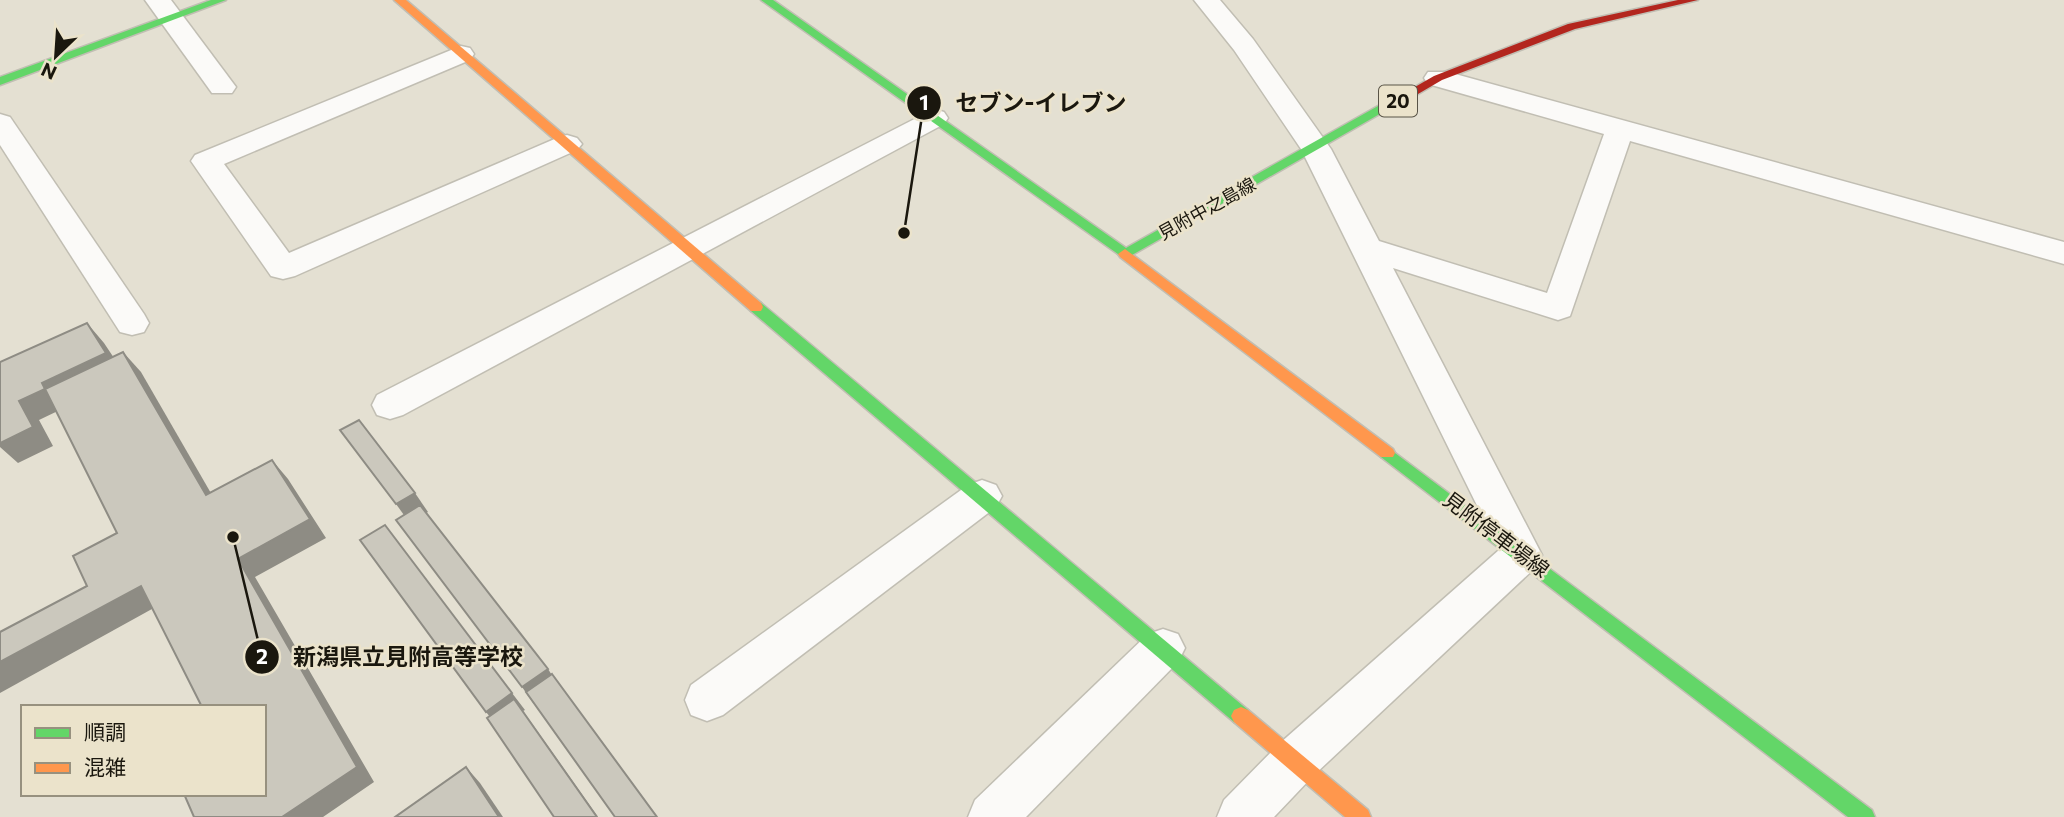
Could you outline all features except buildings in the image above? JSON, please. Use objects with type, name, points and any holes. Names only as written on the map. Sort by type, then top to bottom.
[{"type":"main road","points":[[0,81],[166,9],[220,0]]},
{"type":"main road","points":[[399,0],[689,250],[1361,817]]},
{"type":"main road","points":[[766,0],[1125,254]]},
{"type":"main road","name":"見附中之島線","points":[[1125,254],[1438,78],[1572,26],[1693,0]]},
{"type":"main road","name":"見附停車場線","points":[[1125,254],[1865,817]]},
{"type":"street","points":[[1207,0],[1244,45],[1316,149],[1522,555],[1296,760],[1241,817]]},
{"type":"street","points":[[166,9],[222,87]]},
{"type":"street","points":[[461,54],[206,161],[283,268],[567,145]]},
{"type":"street","points":[[1438,78],[2064,253]]},
{"type":"street","points":[[390,405],[689,250],[934,118]]},
{"type":"street","points":[[0,123],[132,323]]},
{"type":"street","points":[[1368,249],[1558,308],[1620,129]]},
{"type":"street","points":[[707,700],[982,496]]},
{"type":"street","points":[[992,817],[1163,648]]},
{"type":"traffic: fast","points":[[0,81],[221,0]]},
{"type":"traffic: fast","points":[[766,0],[1125,254],[1414,91]]},
{"type":"traffic: fast","points":[[756,307],[1241,716]]},
{"type":"traffic: fast","points":[[1387,453],[1865,817]]},
{"type":"traffic: slow","points":[[399,0],[756,307]]},
{"type":"traffic: slow","points":[[1125,254],[1387,453]]},
{"type":"traffic: slow","points":[[1241,716],[1361,817]]},
{"type":"traffic: jam","points":[[1414,91],[1438,78],[1572,26],[1693,0]]},
{"type":"place","name":"セブン-イレブン","points":[[904,233]]},
{"type":"place","name":"新潟県立見附高等学校","points":[[233,537]]}]
